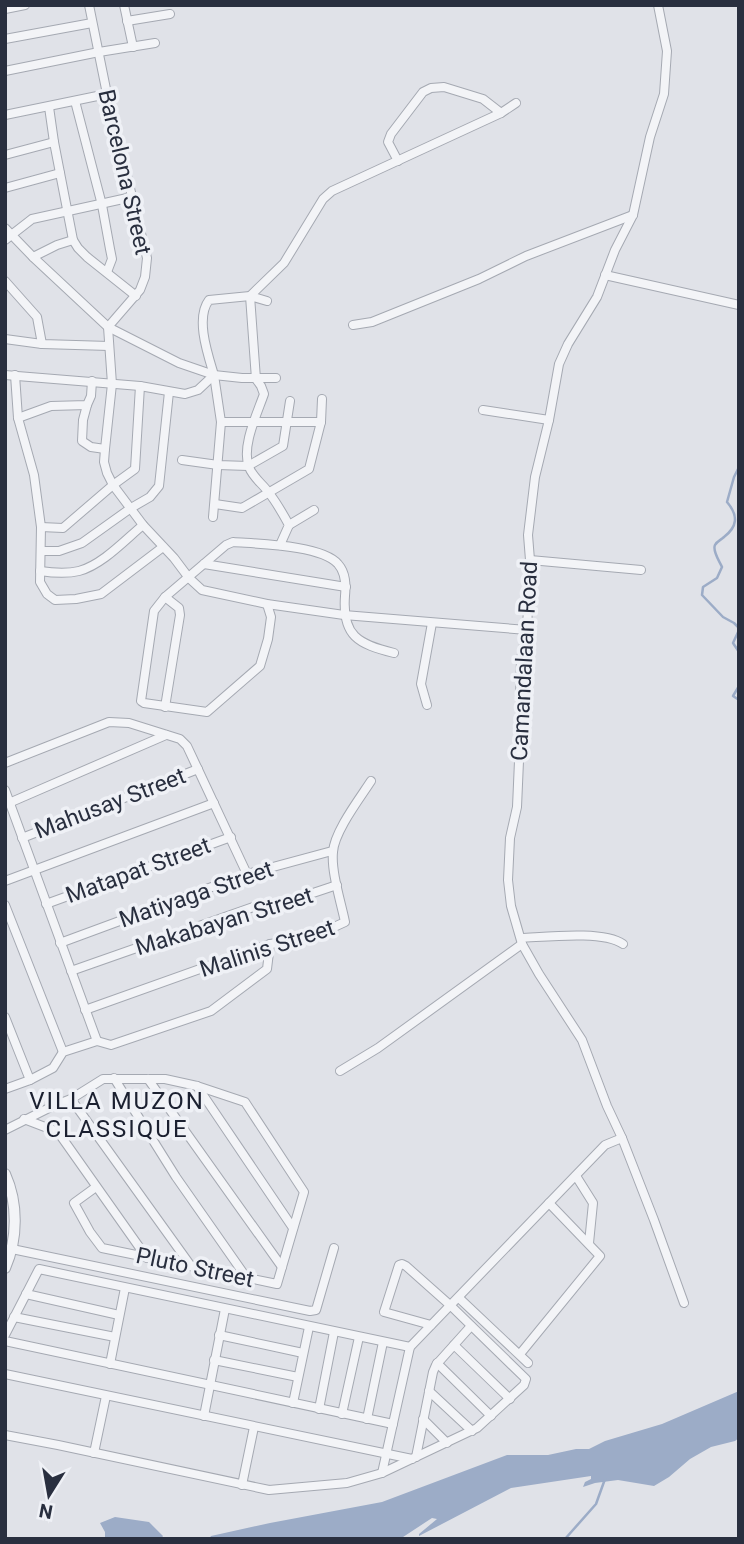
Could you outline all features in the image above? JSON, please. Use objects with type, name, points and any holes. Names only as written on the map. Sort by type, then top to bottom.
[{"type":"street","points":[[5,9],[25,5]]},
{"type":"street","name":"Barcelona Street","points":[[89,5],[146,258],[145,277],[136,296],[108,327]]},
{"type":"street","points":[[124,5],[133,47]]},
{"type":"street","name":"Camandalaan Road","points":[[658,5],[667,51],[664,94],[650,138],[633,215],[615,250],[597,297],[559,364],[535,477],[528,535],[530,560],[527,630],[521,659],[522,732],[517,807],[510,838],[508,880],[511,906],[522,941],[539,974],[582,1040],[684,1304]]},
{"type":"street","points":[[127,21],[170,14]]},
{"type":"street","points":[[5,39],[92,23]]},
{"type":"street","points":[[5,71],[155,43]]},
{"type":"street","points":[[398,162],[388,142],[391,134],[423,92],[431,88],[444,87],[483,99],[501,113]]},
{"type":"street","points":[[5,115],[107,94]]},
{"type":"street","points":[[75,101],[102,205],[112,259],[107,272]]},
{"type":"street","points":[[289,525],[269,492],[248,466],[252,423],[264,394],[256,379],[250,296],[284,263],[323,199],[332,191],[501,113],[516,103]]},
{"type":"street","points":[[49,107],[73,240],[78,248],[136,296]]},
{"type":"street","points":[[5,155],[54,142]]},
{"type":"street","points":[[5,188],[61,173]]},
{"type":"street","points":[[132,197],[32,219],[7,234],[108,327],[179,363],[214,375],[276,378]]},
{"type":"street","points":[[353,325],[372,322],[479,279],[526,256],[633,215]]},
{"type":"street","points":[[33,257],[73,240]]},
{"type":"street","points":[[605,275],[739,305]]},
{"type":"street","points":[[5,281],[37,317],[42,344]]},
{"type":"street","points":[[213,517],[221,422],[214,375],[205,345],[204,306],[209,300],[250,296],[267,301]]},
{"type":"street","points":[[108,327],[112,384],[104,462],[113,485],[143,525],[174,558],[188,578],[202,590],[267,604],[344,615],[527,630]]},
{"type":"street","points":[[5,339],[42,344],[109,346]]},
{"type":"street","points":[[163,547],[101,594],[55,600],[47,594],[40,582],[41,527],[34,475],[18,418],[10,375],[140,386],[185,394],[198,390],[214,375]]},
{"type":"street","points":[[92,381],[91,396],[83,420],[82,441],[91,447],[105,449]]},
{"type":"street","points":[[41,527],[63,527],[135,469],[140,386]]},
{"type":"street","points":[[41,551],[59,551],[82,543],[150,497],[159,486],[169,391]]},
{"type":"street","points":[[215,504],[242,508],[309,469],[321,422],[322,399]]},
{"type":"street","points":[[182,460],[248,466],[284,446],[290,401]]},
{"type":"street","points":[[18,418],[51,406],[87,405]]},
{"type":"street","points":[[483,410],[549,419]]},
{"type":"street","points":[[221,422],[321,422]]},
{"type":"street","points":[[280,545],[289,525],[314,510]]},
{"type":"street","points":[[40,571],[69,573],[82,570],[104,558],[143,525]]},
{"type":"street","points":[[267,604],[271,617],[260,666],[207,712],[141,701],[154,611],[165,597],[233,542],[280,545],[324,555],[338,564],[344,575],[344,615],[349,630],[375,649],[394,653]]},
{"type":"street","points":[[530,560],[641,570]]},
{"type":"street","points":[[204,564],[346,587]]},
{"type":"street","points":[[165,597],[179,608],[180,615],[165,707]]},
{"type":"street","points":[[427,705],[421,684],[432,623]]},
{"type":"street","points":[[5,763],[109,722],[129,723],[180,739],[187,746],[247,874]]},
{"type":"street","points":[[9,803],[166,735]]},
{"type":"street","name":"Mahusay Street","points":[[22,838],[198,769]]},
{"type":"street","points":[[332,850],[340,831],[371,781]]},
{"type":"street","points":[[5,790],[97,1041]]},
{"type":"street","points":[[5,881],[214,803]]},
{"type":"street","name":"Matapat Street","points":[[46,904],[230,837]]},
{"type":"street","name":"Matiyaga Street","points":[[60,943],[247,874],[332,850]]},
{"type":"street","name":"Malinis Street","points":[[85,1010],[270,944],[310,938],[345,922],[332,850]]},
{"type":"street","name":"Makabayan Street","points":[[71,971],[262,904],[283,903],[337,885]]},
{"type":"street","points":[[5,905],[63,1052]]},
{"type":"street","points":[[340,1071],[389,1040],[522,941],[562,936],[598,937],[618,940],[623,944]]},
{"type":"street","points":[[5,1089],[53,1068],[63,1052],[97,1041],[111,1045],[211,1011],[267,969],[270,944]]},
{"type":"street","points":[[5,1017],[30,1080]]},
{"type":"street","points":[[114,1078],[176,1177],[246,1277]]},
{"type":"street","points":[[5,1130],[71,1099],[103,1079],[165,1079],[197,1086],[293,1228]]},
{"type":"street","points":[[148,1079],[282,1267]]},
{"type":"street","name":"Pluto Street","points":[[96,1187],[74,1203],[102,1248],[277,1284],[304,1192],[244,1102],[197,1086]]},
{"type":"street","points":[[71,1099],[191,1266]]},
{"type":"street","points":[[24,1119],[58,1132],[147,1258]]},
{"type":"street","points":[[382,1473],[410,1348],[605,1145],[622,1138]]},
{"type":"street","points":[[5,1174],[16,1216],[12,1248],[5,1268]]},
{"type":"street","points":[[576,1176],[593,1203],[589,1243]]},
{"type":"street","points":[[520,1354],[600,1256],[549,1203]]},
{"type":"street","points":[[12,1248],[310,1311],[316,1310],[334,1248]]},
{"type":"street","points":[[5,1435],[269,1490],[346,1483],[382,1473],[472,1431],[524,1385],[526,1379],[451,1306],[406,1266],[399,1265],[384,1312],[432,1325]]},
{"type":"street","points":[[5,1335],[39,1269],[410,1348]]},
{"type":"street","points":[[110,1364],[124,1288]]},
{"type":"street","points":[[26,1294],[119,1315]]},
{"type":"street","points":[[459,1297],[528,1363]]},
{"type":"street","points":[[204,1416],[225,1309]]},
{"type":"street","points":[[15,1317],[115,1337]]},
{"type":"street","points":[[414,1458],[433,1371],[471,1326]]},
{"type":"street","points":[[293,1403],[309,1327]]},
{"type":"street","points":[[319,1409],[334,1332]]},
{"type":"street","points":[[219,1335],[303,1353]]},
{"type":"street","points":[[342,1414],[359,1337]]},
{"type":"street","points":[[5,1341],[393,1424]]},
{"type":"street","points":[[367,1419],[383,1342]]},
{"type":"street","points":[[454,1345],[510,1399]]},
{"type":"street","points":[[214,1360],[298,1377]]},
{"type":"street","points":[[438,1363],[491,1416]]},
{"type":"street","points":[[5,1374],[414,1458]]},
{"type":"street","points":[[429,1391],[472,1431]]},
{"type":"street","points":[[94,1453],[106,1396]]},
{"type":"street","points":[[423,1419],[447,1443]]},
{"type":"street","points":[[242,1485],[254,1427]]},
{"type":"water","points":[[739,1391],[739,1438],[711,1447],[654,1486],[618,1480],[583,1487],[591,1476],[511,1488],[419,1536],[437,1519],[432,1518],[400,1539],[209,1539],[211,1536],[270,1523],[382,1502],[507,1455],[548,1455],[589,1449],[605,1441],[662,1424]]},
{"type":"water","points":[[115,1517],[149,1522],[163,1536],[161,1539],[105,1539],[100,1523]]},
{"type":"waterway","points":[[739,467],[727,502],[735,517],[734,525],[714,547],[722,567],[717,578],[703,587],[702,595],[723,617],[739,628]]},
{"type":"waterway","points":[[739,630],[733,643],[739,652]]},
{"type":"waterway","points":[[739,686],[733,696],[739,700]]},
{"type":"waterway","points":[[565,1539],[596,1504],[605,1479]]},
{"type":"district","name":"VILLA MUZON CLASSIQUE","points":[[117,1115]]}]
